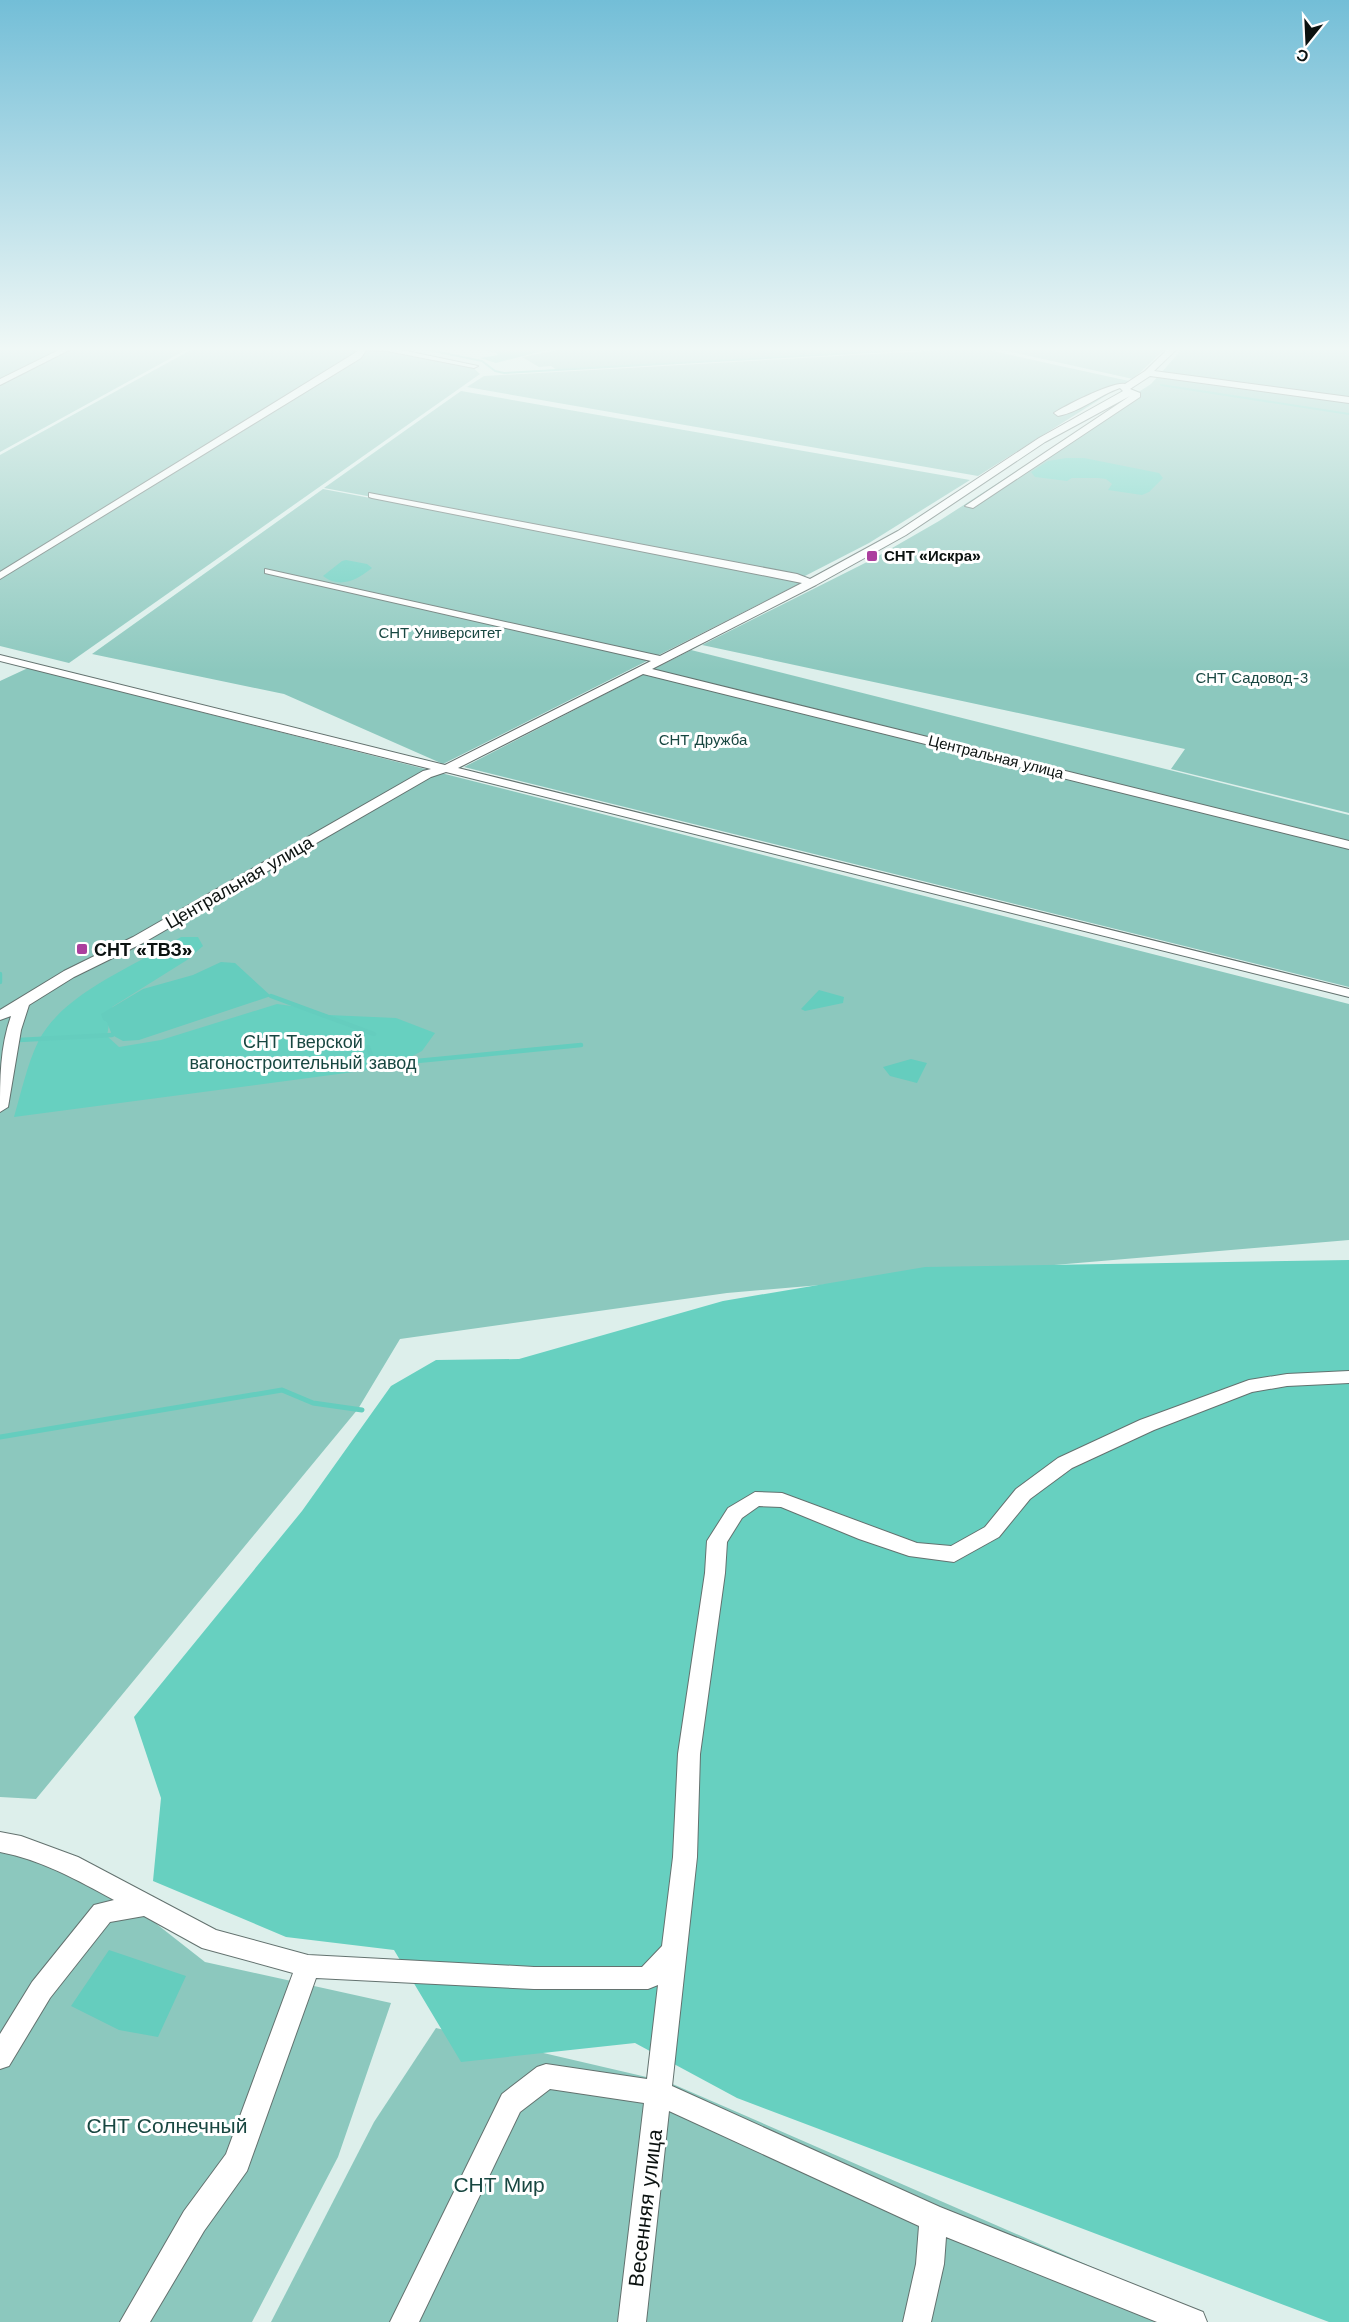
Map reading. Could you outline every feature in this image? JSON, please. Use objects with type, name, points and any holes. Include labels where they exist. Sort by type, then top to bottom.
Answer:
[{"type":"street","points":[[0,576],[198,454]]},
{"type":"street","name":"Центральная улица","points":[[0,1016],[22,1005],[69,974],[138,940],[427,774],[448,768],[812,583],[902,533],[1020,454]]},
{"type":"street","points":[[970,506],[1050,454]]},
{"type":"street","points":[[372,495],[797,577],[812,583]]},
{"type":"street","points":[[269,571],[662,660]]},
{"type":"street","points":[[0,658],[1349,993]]},
{"type":"street","name":"Центральная улица","points":[[644,670],[1349,845]]},
{"type":"street","points":[[0,1107],[14,1030],[22,1005]]},
{"type":"street","name":"Весенняя улица","points":[[632,2322],[685,1857],[689,1754],[715,1573],[717,1541],[735,1513],[755,1499],[783,1500],[866,1534],[916,1551],[954,1554],[992,1532],[1023,1494],[1065,1463],[1147,1425],[1249,1386],[1287,1380],[1349,1377]]},
{"type":"street","points":[[0,1842],[21,1846],[70,1864],[211,1940],[308,1966],[534,1978],[648,1978],[674,1951]]},
{"type":"street","points":[[0,2057],[41,1990],[103,1913],[146,1905]]},
{"type":"street","points":[[135,2322],[194,2221],[237,2162],[308,1966]]},
{"type":"street","points":[[404,2322],[511,2103],[546,2076],[659,2093],[933,2218],[1193,2322]]},
{"type":"street","points":[[917,2322],[930,2264],[933,2218]]},
{"type":"green space","points":[[366,454],[69,663],[0,646],[0,455]]},
{"type":"green space","points":[[372,454],[823,454],[970,480],[869,543],[803,577],[324,488]]},
{"type":"green space","points":[[854,454],[1012,454],[978,476]]},
{"type":"green space","name":"СНТ Садовод-3","points":[[1042,454],[1349,454],[1349,813],[1171,769],[1185,749],[702,645],[873,559],[939,521]]},
{"type":"green space","points":[[1084,458],[1159,473],[1163,478],[1149,492],[1142,495],[1108,490],[1112,484],[1106,479],[1072,478],[1067,481],[1035,477],[1031,472],[1048,461]]},
{"type":"green space","name":"СНТ Университет","points":[[323,489],[805,581],[443,764],[284,694],[92,654]]},
{"type":"green space","name":"СНТ Дружба","points":[[691,650],[1349,815],[1349,987],[464,767]]},
{"type":"green space","name":"СНТ Тверской вагоностроительный завод","points":[[28,668],[1349,1004],[1349,1240],[727,1293],[400,1339],[358,1409],[36,1799],[0,1797],[0,681]]},
{"type":"green space","points":[[181,937],[198,937],[203,946],[187,960],[112,1007],[107,1036],[119,1047],[161,1040],[277,1004],[306,1008],[328,1015],[396,1018],[435,1033],[422,1051],[391,1067],[14,1117],[34,1051],[49,1024],[82,995]]},
{"type":"green space","points":[[1349,1260],[1349,2322],[1329,2322],[737,2098],[635,2043],[461,2062],[394,1950],[286,1937],[153,1881],[161,1798],[134,1717],[302,1511],[391,1386],[436,1360],[519,1359],[723,1301],[925,1267]]},
{"type":"green space","name":"СНТ Солнечный","points":[[0,1850],[103,1882],[205,1962],[391,2003],[338,2157],[252,2322],[0,2322]]},
{"type":"green space","name":"СНТ Мир","points":[[436,2028],[668,2082],[1193,2311],[1191,2322],[271,2322],[374,2122]]},
{"type":"shaded area","points":[[342,561],[367,564],[372,568],[354,579],[342,582],[329,580],[323,576]]},
{"type":"shaded area","points":[[221,962],[235,963],[271,996],[139,1040],[123,1041],[112,1035],[107,1022],[103,1020],[101,1014],[143,989],[193,975]]},
{"type":"shaded area","points":[[819,990],[844,997],[843,1003],[805,1011],[801,1009]]},
{"type":"shaded area","points":[[911,1059],[927,1063],[917,1083],[890,1076],[883,1067]]},
{"type":"shaded area","points":[[109,1950],[186,1976],[158,2037],[119,2030],[71,2006]]},
{"type":"waterway","points":[[0,974],[0,982]]},
{"type":"waterway","points":[[271,996],[374,1034]]},
{"type":"waterway","points":[[19,1040],[112,1035]]},
{"type":"waterway","points":[[368,1047],[375,1066],[409,1065],[417,1061],[581,1045]]},
{"type":"waterway","points":[[0,1437],[282,1390],[313,1403],[362,1410]]},
{"type":"place","name":"СНТ «Искра»","points":[[872,556]]},
{"type":"place","name":"СНТ «ТВЗ»","points":[[82,949]]}]
